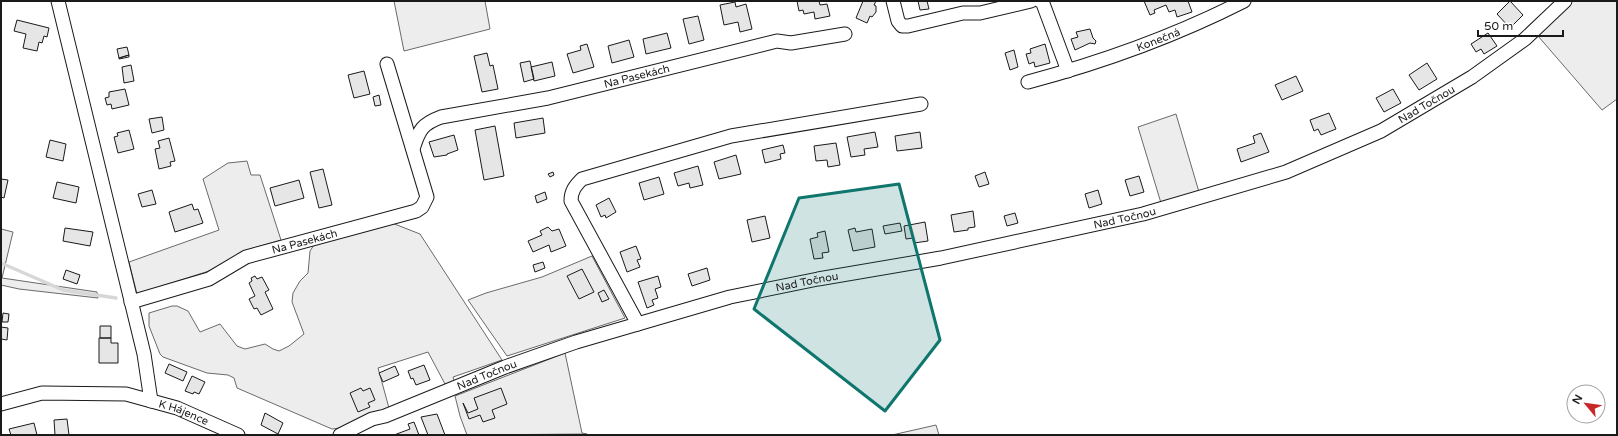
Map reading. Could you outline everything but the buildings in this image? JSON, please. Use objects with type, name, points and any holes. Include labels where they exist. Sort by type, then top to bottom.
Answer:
[{"type":"street","points":[[1,404],[42,393],[126,394],[151,401],[144,354],[58,1]]},
{"type":"street","points":[[893,1],[898,21],[902,26],[908,26],[963,13],[980,13],[1031,1]]},
{"type":"street","points":[[1040,1],[1042,1],[1068,71]]},
{"type":"street","name":"Konečná","points":[[1028,82],[1124,53],[1213,17],[1244,1]]},
{"type":"street","name":"Nad Točnou","points":[[340,435],[372,420],[505,367],[576,342],[730,297],[818,279],[941,258],[1143,214],[1286,172],[1381,131],[1472,77],[1525,39],[1565,1]]},
{"type":"street","name":"Na Pasekách","points":[[402,112],[409,118],[429,122],[441,118],[548,98],[777,41],[791,44],[845,34]]},
{"type":"street","name":"Na Pasekách","points":[[131,302],[209,279],[246,257],[416,211],[422,207],[427,197],[387,64]]},
{"type":"street","points":[[638,324],[571,201],[571,194],[576,185],[582,179],[731,136],[921,104]]},
{"type":"street","points":[[413,149],[417,134],[429,122]]},
{"type":"street","name":"K Hájence","points":[[151,401],[177,408],[238,435]]},
{"type":"highlighted area","points":[[899,184],[940,340],[885,411],[754,309],[799,198]]},
{"type":"shaded area","points":[[394,1],[485,1],[490,29],[404,51]]},
{"type":"shaded area","points":[[1573,1],[1617,1],[1617,99],[1602,110],[1538,36]]},
{"type":"shaded area","points":[[1176,114],[1199,192],[1161,203],[1138,127]]},
{"type":"shaded area","points":[[247,161],[251,175],[260,175],[281,240],[247,250],[209,271],[137,294],[129,262],[219,230],[203,179],[228,163]]},
{"type":"shaded area","points":[[392,223],[420,234],[502,360],[453,377],[455,383],[445,384],[428,352],[378,368],[389,408],[340,428],[332,429],[237,388],[234,378],[228,375],[207,373],[163,357],[160,354],[149,326],[149,313],[172,306],[177,306],[188,311],[200,332],[220,324],[237,346],[245,349],[265,344],[279,351],[289,346],[304,334],[292,302],[293,293],[300,281],[308,273],[310,251],[314,245]]},
{"type":"shaded area","points":[[1,229],[13,232],[2,278],[97,292],[98,298],[19,289],[1,285]]},
{"type":"shaded area","points":[[592,256],[625,318],[507,356],[468,300],[486,293],[542,277]]},
{"type":"shaded area","points":[[565,353],[582,433],[587,434],[467,435],[455,396]]},
{"type":"shaded area","points":[[936,425],[939,435],[892,435]]},
{"type":"waterway","points":[[1,263],[63,290],[116,298]]}]
